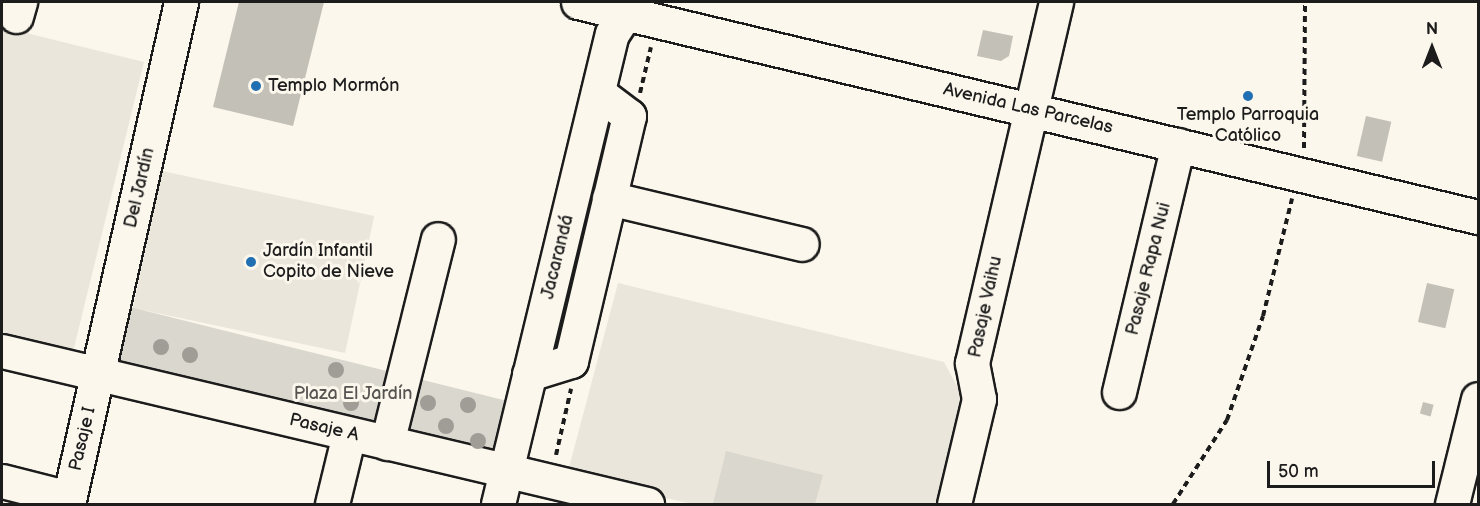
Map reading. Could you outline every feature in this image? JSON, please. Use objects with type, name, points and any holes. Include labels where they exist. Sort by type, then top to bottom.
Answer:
[{"type":"street","name":"Del Jardín","points":[[98,374],[181,2]]},
{"type":"street","name":"Avenida Las Parcelas","points":[[578,2],[629,7],[1031,110],[1479,217]]},
{"type":"street","name":"Pasaje Vaihu","points":[[954,504],[979,399],[972,363],[1056,2]]},
{"type":"street","name":"Jacarandá","points":[[498,504],[612,34],[629,7]]},
{"type":"street","points":[[529,374],[571,361],[629,116],[598,93]]},
{"type":"street","name":"Pasaje Rapa Nui","points":[[1119,392],[1178,145]]},
{"type":"street","points":[[609,198],[802,244]]},
{"type":"street","points":[[387,443],[438,239]]},
{"type":"street","name":"Pasaje A","points":[[2,351],[506,471],[536,492],[647,504]]},
{"type":"street","name":"Pasaje I","points":[[69,501],[98,374]]},
{"type":"street","points":[[1452,504],[1479,399]]},
{"type":"street","points":[[332,504],[349,434]]},
{"type":"street","points":[[2,481],[69,501]]},
{"type":"path","points":[[1173,504],[1227,420],[1263,316],[1304,149],[1305,2]]},
{"type":"shaded area","points":[[2,27],[144,62],[71,360],[2,343]]},
{"type":"shaded area","name":"Jardín Infantil Copito de Nieve","points":[[162,171],[374,216],[345,353],[133,308]]},
{"type":"shaded area","points":[[618,283],[944,362],[965,401],[940,504],[692,504],[567,475]]},
{"type":"green space","name":"Plaza El Jardín","points":[[126,306],[505,401],[490,463],[111,368]]},
{"type":"green space","points":[[726,451],[823,475],[815,504],[713,504]]},
{"type":"building","points":[[239,2],[324,2],[293,126],[213,107]]},
{"type":"building","points":[[983,30],[1013,36],[1009,56],[1001,61],[977,56]]},
{"type":"building","points":[[1366,116],[1391,122],[1382,162],[1357,156]]},
{"type":"building","points":[[1427,283],[1454,289],[1445,328],[1418,322]]},
{"type":"building","points":[[1423,402],[1434,405],[1431,416],[1420,414]]},
{"type":"place","name":"Templo Mormón","points":[[256,86]]},
{"type":"place","name":"Templo Parroquia Católico","points":[[1248,96]]},
{"type":"place","name":"Jardín Infantil Copito de Nieve","points":[[251,262]]}]
